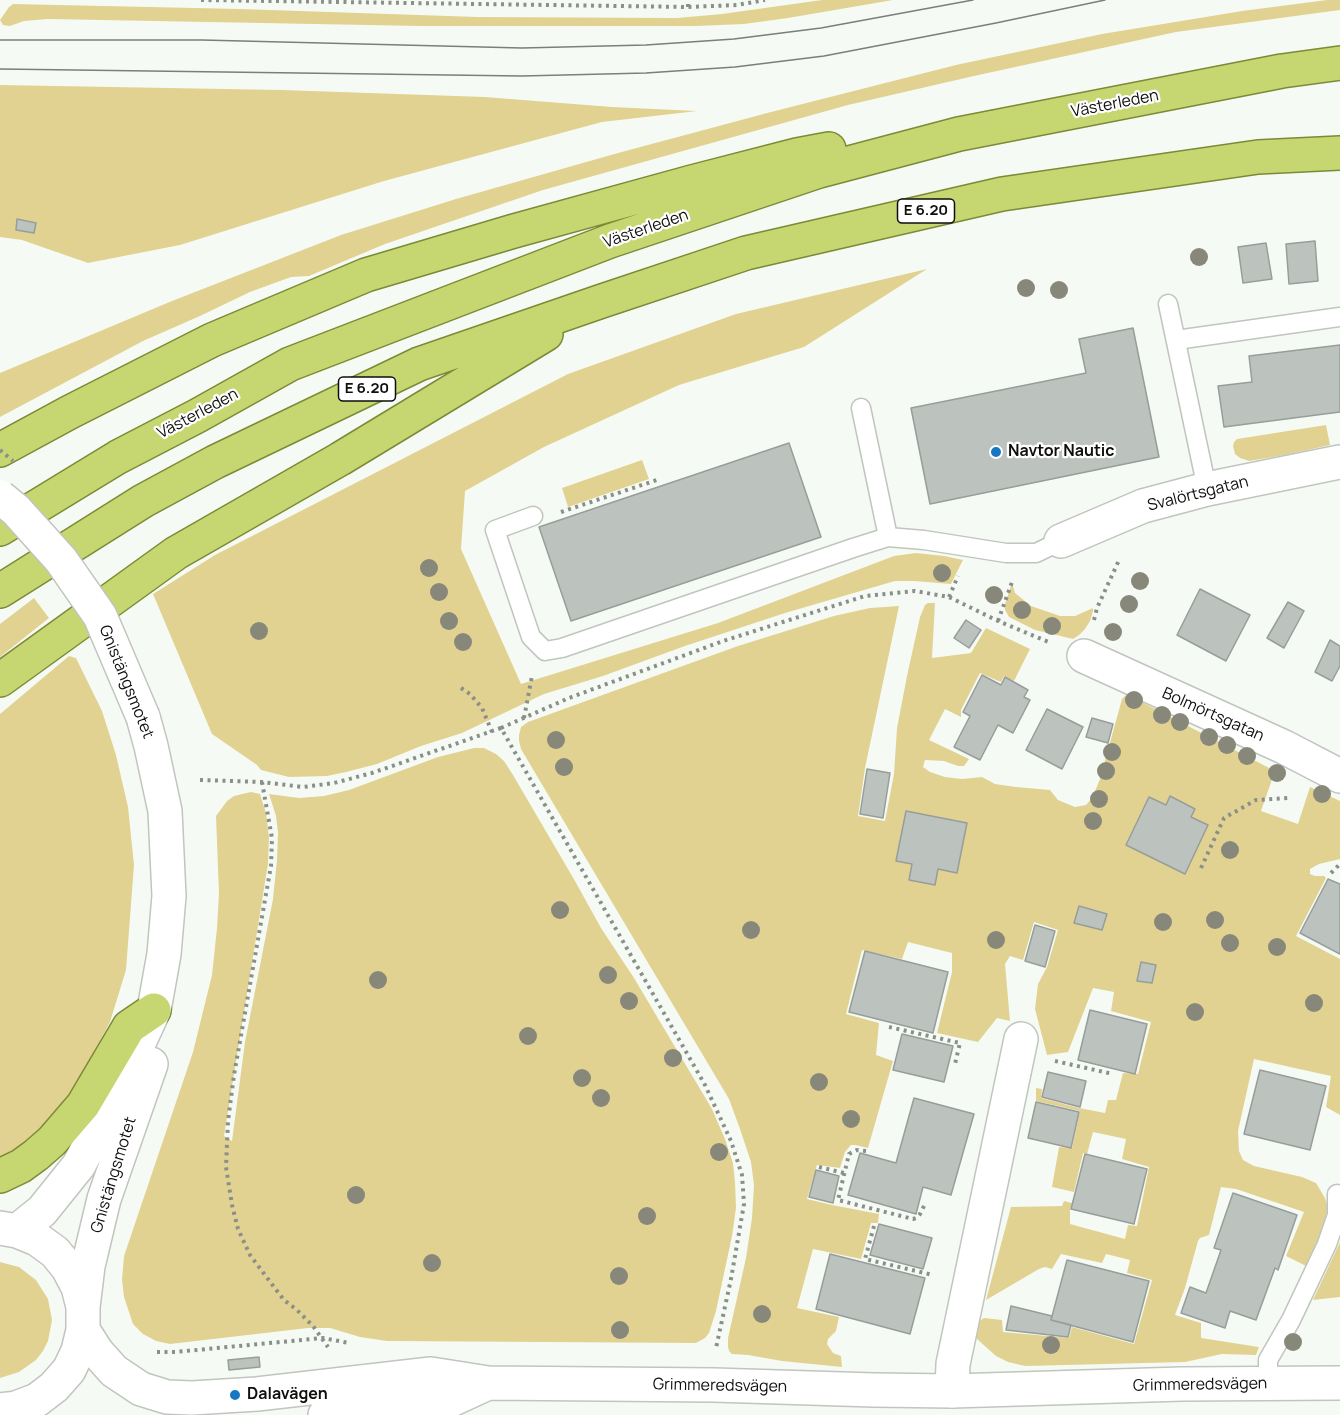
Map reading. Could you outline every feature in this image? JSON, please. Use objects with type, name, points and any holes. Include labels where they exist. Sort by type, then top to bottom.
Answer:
[{"type":"highway","name":"Västerleden","points":[[0,529],[118,457],[197,416],[290,363],[621,238],[819,171],[959,134],[1282,71],[1340,63]]},
{"type":"highway","points":[[0,450],[212,340],[366,275],[536,225],[813,151],[959,134]]},
{"type":"highway","name":"E 6.20","points":[[0,591],[143,501],[215,462],[419,364],[746,253],[1002,194],[1258,157],[1340,153]]},
{"type":"highway","points":[[0,680],[176,554],[340,459],[602,301]]},
{"type":"highway","points":[[0,1176],[21,1166],[52,1141],[83,1104],[129,1027],[154,1010]]},
{"type":"street","name":"Svalörtsgatan","points":[[1061,541],[1143,506],[1208,489],[1340,462]]},
{"type":"street","name":"Gnistängsmotet","points":[[0,496],[16,510],[61,560],[100,616],[143,717],[165,811],[169,896],[164,954],[154,1010],[112,1101],[79,1165],[42,1211],[9,1229]]},
{"type":"street","name":"Bolmörtsgatan","points":[[1084,656],[1284,747],[1340,776]]},
{"type":"street","name":"Gnistängsmotet","points":[[83,1319],[88,1266],[104,1199],[159,1043],[154,1010]]},
{"type":"street","points":[[952,1391],[953,1364],[1019,1047]]},
{"type":"street","name":"Grimmeredsvägen","points":[[9,1229],[37,1239],[55,1252],[68,1268],[78,1287],[83,1319],[97,1352],[114,1371],[141,1389],[167,1397],[192,1398],[257,1394],[321,1406],[449,1401],[488,1383],[714,1385],[952,1391],[1182,1384],[1340,1383]]},
{"type":"street","points":[[14,1411],[37,1400],[54,1387],[69,1370],[78,1351],[83,1319]]},
{"type":"lane","points":[[1168,304],[1208,489]]},
{"type":"lane","points":[[1176,340],[1340,317]]},
{"type":"lane","points":[[861,408],[888,537]]},
{"type":"lane","points":[[533,516],[495,530],[531,637],[545,651],[562,648],[888,537],[924,540],[1006,553],[1036,553],[1061,541]]},
{"type":"lane","points":[[1268,1385],[1268,1360],[1291,1320],[1327,1244],[1337,1215],[1337,1194]]},
{"type":"path","points":[[201,0],[688,7],[737,5],[765,0]]},
{"type":"path","points":[[688,0],[688,7]]},
{"type":"path","points":[[533,516],[565,511],[660,479]]},
{"type":"path","points":[[200,780],[262,782],[303,787],[334,783],[372,773],[501,729],[569,698],[723,641],[866,597],[915,591],[949,597],[998,621],[1084,656],[1097,608],[1143,506]]},
{"type":"path","points":[[998,621],[1022,553]]},
{"type":"path","points":[[524,718],[534,667]]},
{"type":"path","points":[[461,688],[470,694],[482,708],[492,732]]},
{"type":"path","points":[[501,729],[705,1085],[731,1141],[742,1175],[744,1204],[715,1352],[714,1385]]},
{"type":"path","points":[[262,782],[272,838],[271,866],[234,1075],[228,1121],[226,1167],[238,1229],[250,1255],[284,1300],[297,1310],[329,1348]]},
{"type":"path","points":[[1201,868],[1224,818],[1256,800],[1289,798]]},
{"type":"path","points":[[1331,873],[1340,864]]},
{"type":"path","points":[[889,1027],[960,1043],[955,1064]]},
{"type":"path","points":[[1019,1047],[1113,1074]]},
{"type":"path","points":[[866,1151],[857,1150],[849,1154],[838,1200],[913,1219],[920,1214],[926,1202]]},
{"type":"path","points":[[819,1167],[844,1173]]},
{"type":"path","points":[[874,1226],[865,1259],[970,1284]]},
{"type":"shaded area","points":[[822,0],[893,0],[744,24],[696,26],[421,26],[48,19],[24,21],[10,26],[3,25],[0,20],[13,4],[478,17],[677,18]]},
{"type":"shaded area","points":[[1340,0],[1340,10],[1176,32],[974,76],[848,105],[543,190],[385,244],[309,276],[291,277],[250,292],[143,341],[0,417],[0,373],[172,301],[341,235],[456,199],[618,153],[956,65],[1102,34],[1242,11]]},
{"type":"shaded area","points":[[0,85],[282,90],[485,97],[697,111],[602,122],[384,181],[180,245],[88,263],[22,240],[0,237]]},
{"type":"shaded area","points":[[927,269],[804,347],[679,385],[544,447],[465,491],[461,549],[521,684],[718,623],[894,556],[916,553],[963,560],[951,584],[895,581],[785,613],[544,694],[462,733],[421,746],[377,764],[327,776],[289,777],[261,770],[212,734],[153,594],[215,555],[568,374],[736,314]]},
{"type":"shaded area","points":[[1326,425],[1330,445],[1249,461],[1235,454],[1233,446],[1237,439]]},
{"type":"shaded area","points":[[642,460],[649,479],[568,507],[562,488]]},
{"type":"shaded area","points":[[1012,583],[1015,593],[1031,606],[1060,616],[1075,616],[1093,608],[1090,621],[1085,629],[1073,639],[1035,630],[1009,617],[1005,610]]},
{"type":"shaded area","points":[[34,598],[49,618],[0,657],[0,624]]},
{"type":"shaded area","points":[[928,603],[935,603],[932,658],[971,653],[986,628],[1030,649],[1014,681],[1004,676],[1001,682],[980,673],[961,710],[961,717],[945,709],[929,740],[969,759],[964,766],[944,761],[925,760],[923,767],[930,772],[962,779],[982,777],[995,784],[1050,790],[1058,800],[1075,807],[1086,805],[1092,798],[1100,779],[1122,699],[1126,695],[1275,771],[1261,811],[1298,824],[1310,787],[1340,801],[1340,859],[1319,864],[1310,869],[1310,874],[1326,878],[1296,936],[1340,959],[1340,1115],[1326,1107],[1331,1076],[1254,1059],[1238,1131],[1239,1151],[1243,1160],[1254,1166],[1302,1177],[1316,1183],[1325,1198],[1328,1217],[1308,1267],[1286,1256],[1304,1212],[1236,1189],[1221,1187],[1209,1235],[1198,1241],[1175,1315],[1201,1323],[1201,1338],[1259,1347],[1256,1355],[1222,1354],[1185,1362],[1025,1366],[996,1356],[977,1339],[974,1332],[977,1323],[984,1318],[1002,1320],[1003,1332],[1069,1338],[1072,1327],[1134,1344],[1152,1280],[1127,1273],[1130,1260],[1106,1254],[1102,1263],[1061,1254],[1052,1269],[1045,1267],[1039,1269],[986,1300],[1011,1207],[1062,1206],[1064,1201],[1072,1203],[1070,1224],[1125,1239],[1128,1225],[1137,1226],[1149,1167],[1122,1159],[1126,1139],[1093,1132],[1087,1154],[1083,1153],[1074,1192],[1052,1187],[1059,1147],[1072,1148],[1080,1111],[1036,1101],[1036,1088],[1042,1089],[1041,1098],[1105,1113],[1108,1100],[1116,1100],[1123,1073],[1138,1074],[1151,1022],[1111,1011],[1114,992],[1093,988],[1068,1052],[1047,1055],[1035,1009],[1038,984],[1047,967],[1058,930],[1034,922],[1023,960],[1010,956],[1005,964],[1010,1021],[997,1018],[978,1042],[937,1033],[952,972],[952,953],[908,942],[902,959],[862,950],[846,1014],[879,1023],[876,1055],[893,1061],[868,1148],[851,1145],[845,1152],[840,1168],[817,1165],[807,1199],[879,1214],[878,1223],[871,1223],[861,1259],[813,1249],[797,1308],[839,1317],[836,1331],[828,1339],[827,1344],[833,1353],[841,1356],[842,1367],[732,1354],[729,1351],[728,1338],[746,1258],[754,1185],[751,1162],[740,1129],[729,1099],[521,749],[519,735],[521,727],[528,722],[738,646],[834,616],[870,608],[899,606],[865,768],[858,816],[885,821],[894,774],[897,728],[907,676],[920,617]]},
{"type":"shaded area","points":[[69,656],[76,658],[102,711],[116,755],[128,807],[134,865],[126,970],[110,1022],[57,1116],[23,1149],[0,1159],[0,714]]},
{"type":"shaded area","points":[[474,748],[484,748],[496,754],[504,761],[513,775],[601,928],[634,978],[712,1109],[725,1139],[733,1163],[736,1208],[716,1311],[709,1333],[696,1343],[387,1341],[360,1337],[330,1328],[308,1328],[170,1344],[156,1341],[143,1334],[133,1324],[124,1297],[122,1280],[124,1256],[193,1052],[212,975],[219,893],[216,816],[227,801],[234,796],[251,792],[260,794],[266,813],[269,837],[268,864],[224,1136],[232,1141],[245,1042],[273,899],[278,833],[276,816],[269,794],[299,798],[324,796],[349,790],[438,757]]},
{"type":"shaded area","points":[[1340,1242],[1340,1297],[1313,1300]]},
{"type":"shaded area","points":[[0,1262],[19,1267],[36,1280],[48,1299],[52,1320],[48,1341],[36,1360],[19,1372],[0,1378]]},
{"type":"building","points":[[17,219],[36,223],[34,233],[16,230]]},
{"type":"building","points":[[1315,241],[1318,281],[1289,284],[1286,244]]},
{"type":"building","points":[[1266,243],[1272,279],[1243,283],[1238,247]]},
{"type":"building","points":[[1133,328],[1159,457],[930,504],[911,408],[1086,373],[1079,339]]},
{"type":"building","points":[[1340,345],[1340,412],[1224,427],[1218,386],[1252,382],[1249,356]]},
{"type":"building","points":[[789,443],[821,537],[571,621],[539,527]]},
{"type":"building","points":[[1200,589],[1250,615],[1226,661],[1177,635]]},
{"type":"building","points":[[1288,602],[1304,611],[1284,648],[1267,638]]},
{"type":"building","points":[[966,620],[981,630],[969,648],[954,638]]},
{"type":"building","points":[[1330,640],[1340,646],[1340,666],[1332,681],[1315,672]]},
{"type":"building","points":[[982,675],[1001,685],[1005,677],[1028,690],[1024,697],[1030,700],[1013,733],[998,725],[980,760],[954,747],[970,716],[963,712]]},
{"type":"building","points":[[1047,709],[1083,727],[1062,769],[1026,750]]},
{"type":"building","points":[[1092,718],[1113,724],[1108,743],[1086,737]]},
{"type":"building","points":[[867,769],[890,773],[883,818],[860,814]]},
{"type":"building","points":[[1170,796],[1195,809],[1191,817],[1208,825],[1185,874],[1126,845],[1149,797],[1166,805]]},
{"type":"building","points":[[906,811],[967,823],[957,873],[938,869],[935,885],[909,880],[912,864],[896,861]]},
{"type":"building","points":[[1328,879],[1340,884],[1340,954],[1300,933]]},
{"type":"building","points":[[1079,906],[1107,914],[1102,930],[1074,923]]},
{"type":"building","points":[[1035,925],[1055,931],[1045,967],[1025,961]]},
{"type":"building","points":[[865,951],[948,972],[933,1033],[849,1012]]},
{"type":"building","points":[[1141,962],[1156,965],[1152,983],[1137,981]]},
{"type":"building","points":[[1090,1010],[1147,1024],[1135,1074],[1078,1060]]},
{"type":"building","points":[[902,1034],[953,1046],[944,1082],[893,1070]]},
{"type":"building","points":[[1260,1070],[1326,1086],[1310,1150],[1244,1134]]},
{"type":"building","points":[[1048,1072],[1086,1081],[1080,1107],[1042,1097]]},
{"type":"building","points":[[914,1098],[974,1114],[951,1195],[923,1187],[916,1214],[848,1195],[860,1153],[896,1163]]},
{"type":"building","points":[[1036,1102],[1079,1112],[1071,1148],[1028,1138]]},
{"type":"building","points":[[1085,1154],[1147,1169],[1134,1224],[1071,1209]]},
{"type":"building","points":[[816,1170],[839,1176],[833,1203],[809,1197]]},
{"type":"building","points":[[1233,1193],[1297,1215],[1278,1270],[1275,1268],[1256,1320],[1230,1311],[1225,1328],[1181,1313],[1190,1287],[1206,1293],[1221,1250],[1214,1248]]},
{"type":"building","points":[[879,1224],[932,1238],[923,1269],[870,1255]]},
{"type":"building","points":[[830,1254],[925,1278],[910,1334],[816,1309]]},
{"type":"building","points":[[1067,1260],[1149,1281],[1133,1342],[1051,1320]]},
{"type":"building","points":[[1011,1306],[1052,1316],[1051,1320],[1071,1325],[1068,1337],[1006,1330]]},
{"type":"building","points":[[259,1357],[260,1367],[229,1370],[228,1360]]},
{"type":"tram line","points":[[0,40],[202,40],[522,48],[646,45],[734,39],[821,28],[973,0]]},
{"type":"tram line","points":[[0,69],[522,76],[646,73],[735,67],[824,56],[1105,0]]},
{"type":"place","name":"Navtor Nautic","points":[[996,452]]},
{"type":"place","name":"Dalavägen","points":[[235,1395]]}]
